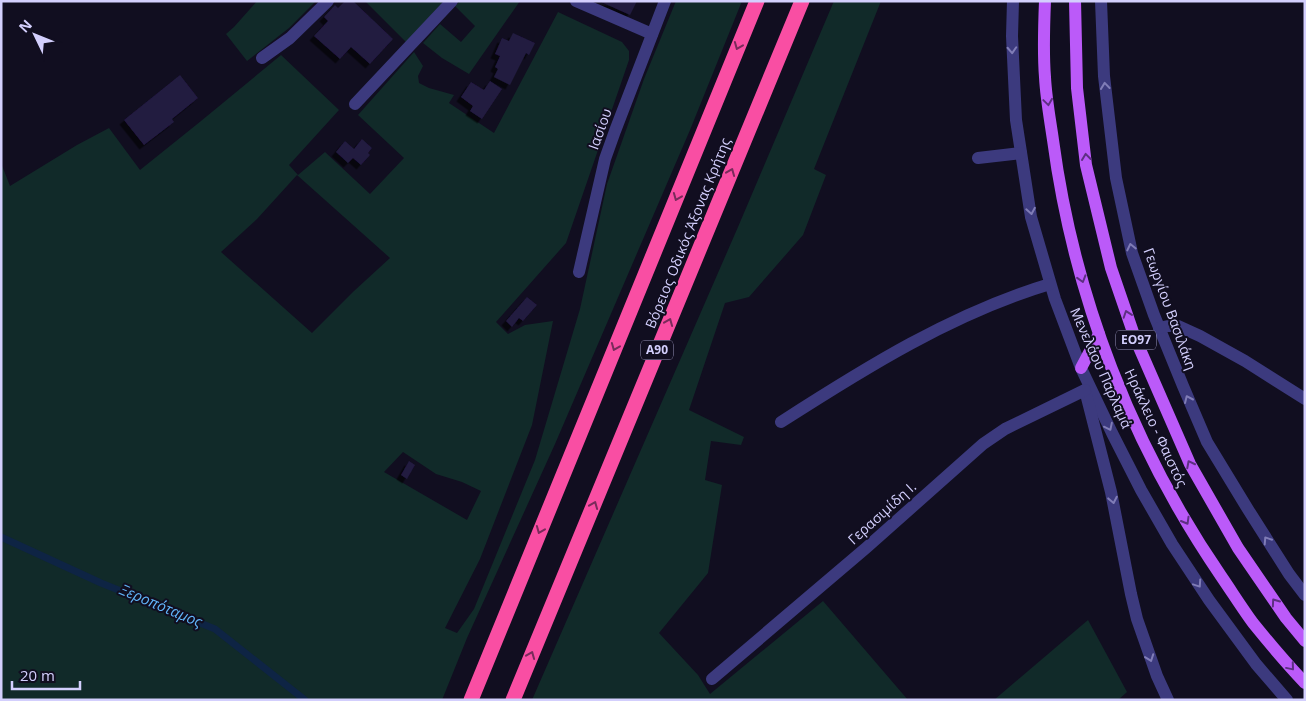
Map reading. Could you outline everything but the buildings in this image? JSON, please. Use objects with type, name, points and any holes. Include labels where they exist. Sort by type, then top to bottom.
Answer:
[{"type":"highway","name":"Βόρειος Οδικός Άξονας Κρήτης","points":[[471,700],[757,1]]},
{"type":"highway","name":"Βόρειος Οδικός Άξονας Κρήτης","points":[[513,700],[802,1]]},
{"type":"main road","name":"Ηράκλειο - Φαιστός","points":[[1045,1],[1044,77],[1056,166],[1079,270],[1099,334],[1121,393],[1157,471],[1201,547],[1252,622],[1305,683]]},
{"type":"main road","name":"Ηράκλειο - Φαιστός","points":[[1075,1],[1077,88],[1086,165],[1112,268],[1135,338],[1190,464],[1238,548],[1286,618],[1305,641]]},
{"type":"main road","points":[[1081,368],[1099,334]]},
{"type":"street","points":[[262,58],[290,38],[328,1]]},
{"type":"street","points":[[355,104],[452,1]]},
{"type":"street","points":[[576,1],[652,34]]},
{"type":"street","name":"Ιασίου","points":[[579,272],[605,159],[665,1]]},
{"type":"street","name":"Μενελάου Παρλαμά","points":[[1013,1],[1012,36],[1016,120],[1032,218],[1050,284],[1081,368],[1141,490],[1172,544],[1209,600],[1250,656],[1288,700]]},
{"type":"street","name":"Γεωργίου Βασιλάκη","points":[[1101,1],[1104,76],[1116,178],[1132,253],[1159,328],[1207,442],[1248,511],[1305,595]]},
{"type":"street","points":[[978,158],[1021,153]]},
{"type":"street","points":[[781,422],[836,386],[931,334],[977,311],[1050,284]]},
{"type":"street","points":[[1159,328],[1178,326],[1200,336],[1245,361],[1305,399]]},
{"type":"street","points":[[1081,368],[1111,492],[1133,602],[1144,640],[1168,700]]},
{"type":"street","name":"Γερασιμίδη Ι.","points":[[712,679],[866,548],[984,444],[1005,429],[1085,390]]},
{"type":"green space","points":[[257,1],[316,1],[289,28],[247,61],[226,34]]},
{"type":"green space","points":[[365,1],[444,1],[406,42]]},
{"type":"green space","points":[[460,1],[520,1],[469,74],[442,58],[423,43],[440,24],[461,42],[475,26],[455,6]]},
{"type":"green space","points":[[676,1],[742,1],[690,130],[555,444],[467,638],[442,700],[1,700],[1,163],[10,186],[77,145],[109,128],[140,170],[281,55],[339,110],[289,165],[298,175],[325,152],[370,194],[404,158],[358,115],[414,52],[423,66],[418,76],[419,83],[454,95],[449,103],[494,133],[558,12],[622,42],[629,51],[629,60],[566,243],[496,322],[508,334],[525,325],[553,321],[532,425],[480,559],[445,628],[457,633],[474,609],[535,460],[580,309],[607,184],[644,79]],"holes":[[[297,175],[390,258],[312,333],[221,252],[257,219]],[[403,452],[436,474],[462,482],[481,491],[467,520],[384,472]]]},
{"type":"green space","points":[[834,1],[881,1],[814,169],[826,175],[803,235],[749,297],[725,303],[689,410],[744,437],[741,445],[711,441],[705,480],[722,485],[708,573],[659,633],[698,675],[710,694],[823,601],[908,700],[532,700],[738,227]]},
{"type":"green space","points":[[1088,620],[1127,692],[1118,700],[994,700]]},
{"type":"waterway","name":"Ξεροπόταμος","points":[[1,537],[101,583],[215,629],[305,700]]}]
